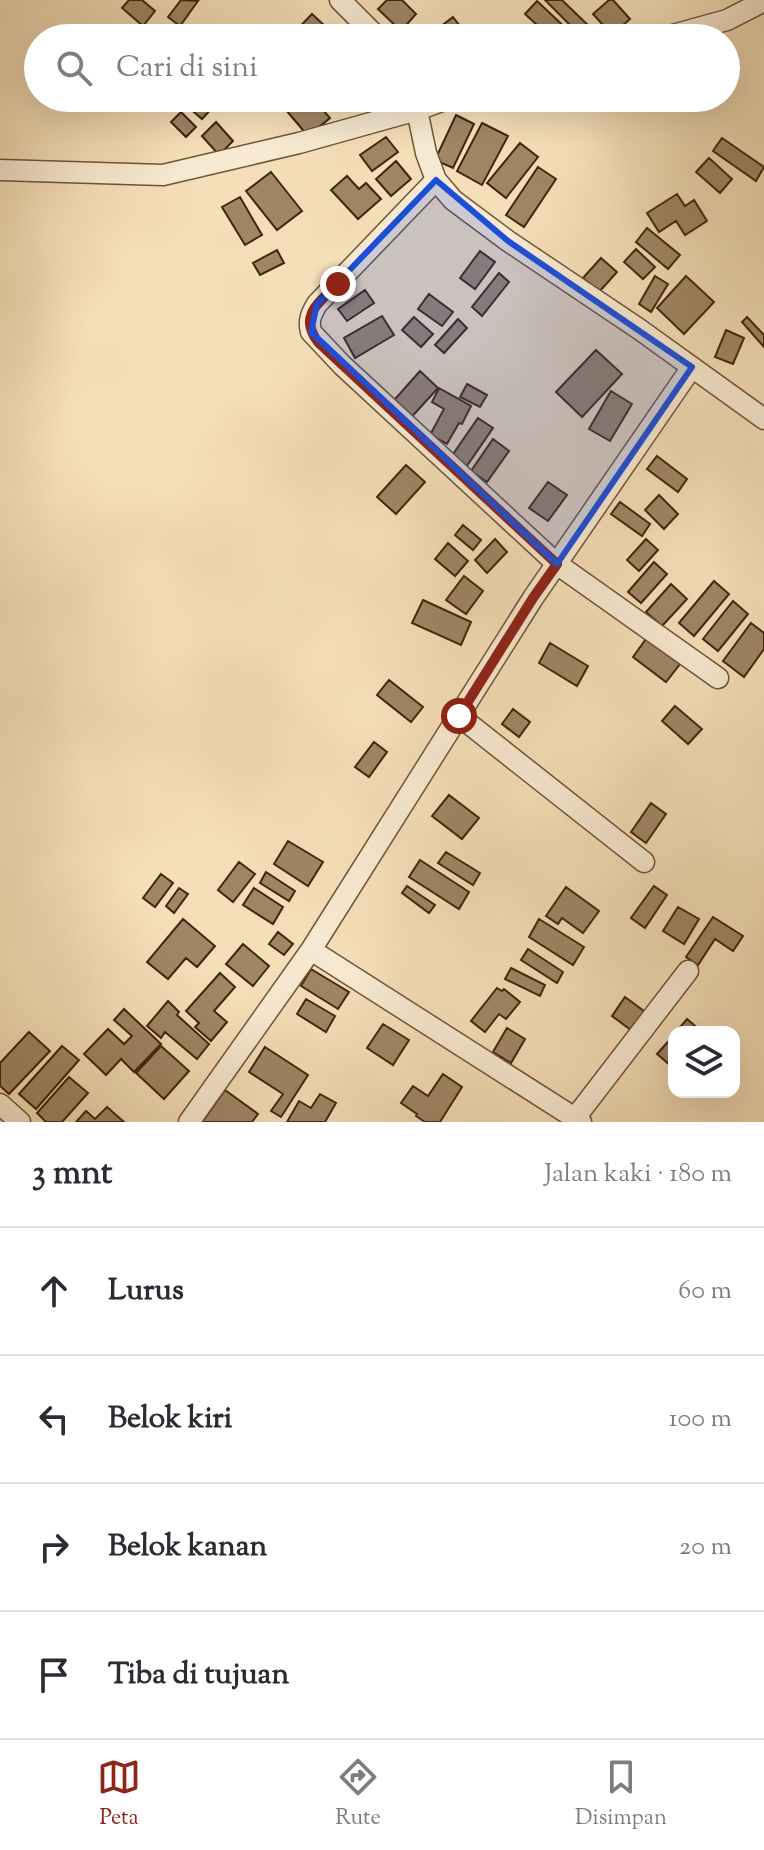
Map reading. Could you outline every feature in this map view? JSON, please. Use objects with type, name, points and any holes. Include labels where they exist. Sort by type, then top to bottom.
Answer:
[{"type":"street","points":[[340,0],[364,24]]},
{"type":"street","points":[[713,24],[727,20],[757,2]]},
{"type":"street","points":[[0,170],[163,175],[299,143],[400,112]]},
{"type":"street","points":[[432,112],[426,153],[436,180],[453,200],[764,419]]},
{"type":"street","points":[[436,180],[317,304],[311,314],[311,332],[334,357],[557,564],[718,678]]},
{"type":"street","points":[[189,1122],[311,950],[533,598],[692,367]]},
{"type":"street","points":[[459,716],[644,862]]},
{"type":"street","points":[[311,950],[578,1120],[688,971]]},
{"type":"street","points":[[0,1104],[20,1122]]},
{"type":"highlighted area","points":[[436,180],[508,241],[692,367],[557,564],[311,332],[317,304]]},
{"type":"building","points":[[129,0],[142,0],[155,11],[145,24],[141,24],[122,8]]},
{"type":"building","points":[[181,0],[198,1],[181,24],[168,17]]},
{"type":"building","points":[[387,0],[402,0],[416,14],[407,24],[394,24],[378,9]]},
{"type":"building","points":[[545,0],[562,0],[587,24],[569,24]]},
{"type":"building","points":[[613,0],[630,19],[624,24],[602,24],[593,14]]},
{"type":"building","points":[[537,1],[561,24],[536,24],[525,14]]},
{"type":"building","points":[[312,14],[323,24],[302,24]]},
{"type":"building","points":[[453,17],[458,24],[444,24]]},
{"type":"building","points":[[181,112],[196,127],[186,137],[171,122]]},
{"type":"building","points":[[194,112],[208,112],[202,119]]},
{"type":"building","points":[[288,112],[325,112],[330,118],[308,136]]},
{"type":"building","points":[[456,115],[474,124],[453,168],[435,160]]},
{"type":"building","points":[[216,122],[233,141],[219,155],[202,136]]},
{"type":"building","points":[[482,123],[508,136],[482,185],[457,171]]},
{"type":"building","points":[[386,137],[398,152],[372,171],[360,155]]},
{"type":"building","points":[[722,138],[764,167],[756,181],[713,151]]},
{"type":"building","points":[[520,143],[538,157],[506,198],[487,183]]},
{"type":"building","points":[[709,158],[732,179],[720,193],[696,172]]},
{"type":"building","points":[[396,161],[411,179],[391,196],[376,179]]},
{"type":"building","points":[[538,167],[556,179],[524,227],[506,215]]},
{"type":"building","points":[[271,172],[302,211],[277,230],[246,191]]},
{"type":"building","points":[[347,176],[359,189],[366,183],[381,199],[358,219],[331,190]]},
{"type":"building","points":[[677,194],[685,206],[694,200],[707,221],[685,235],[676,221],[659,232],[647,213]]},
{"type":"building","points":[[240,197],[262,235],[245,245],[222,207]]},
{"type":"building","points":[[647,228],[680,255],[668,269],[636,242]]},
{"type":"building","points":[[636,249],[655,267],[643,279],[624,262]]},
{"type":"building","points":[[277,250],[284,263],[260,275],[253,263]]},
{"type":"building","points":[[480,251],[495,262],[475,289],[460,278]]},
{"type":"building","points":[[601,258],[617,272],[599,292],[583,278]]},
{"type":"building","points":[[499,273],[509,282],[482,316],[472,307]]},
{"type":"building","points":[[655,276],[668,284],[651,312],[639,304]]},
{"type":"building","points":[[686,276],[714,302],[684,334],[657,308]]},
{"type":"building","points":[[365,290],[374,303],[347,321],[338,309]]},
{"type":"building","points":[[429,294],[453,312],[442,326],[418,309]]},
{"type":"building","points":[[382,316],[394,335],[355,358],[344,338]]},
{"type":"building","points":[[414,317],[433,334],[421,347],[402,330]]},
{"type":"building","points":[[747,317],[764,335],[764,347],[742,322]]},
{"type":"building","points":[[458,319],[467,328],[444,353],[435,345]]},
{"type":"building","points":[[726,330],[744,338],[733,364],[715,357]]},
{"type":"building","points":[[596,350],[622,374],[582,417],[556,392]]},
{"type":"building","points":[[420,371],[438,388],[407,422],[389,406]]},
{"type":"building","points":[[467,384],[487,395],[480,407],[460,397]]},
{"type":"building","points":[[439,388],[471,406],[447,444],[430,435],[444,409],[432,402]]},
{"type":"building","points":[[611,391],[632,404],[610,441],[589,429]]},
{"type":"building","points":[[478,418],[493,428],[464,470],[449,460]]},
{"type":"building","points":[[493,439],[509,451],[487,482],[471,471]]},
{"type":"building","points":[[657,456],[687,479],[678,492],[647,469]]},
{"type":"building","points":[[406,465],[425,482],[396,514],[377,497]]},
{"type":"building","points":[[548,482],[567,495],[548,521],[529,508]]},
{"type":"building","points":[[659,495],[678,514],[664,529],[645,510]]},
{"type":"building","points":[[620,502],[650,524],[642,536],[611,514]]},
{"type":"building","points":[[463,525],[481,540],[473,550],[455,535]]},
{"type":"building","points":[[495,539],[507,552],[487,573],[475,560]]},
{"type":"building","points":[[646,539],[658,550],[639,571],[627,560]]},
{"type":"building","points":[[448,543],[468,561],[455,576],[435,559]]},
{"type":"building","points":[[654,562],[667,574],[641,603],[628,592]]},
{"type":"building","points":[[464,576],[483,591],[466,614],[446,600]]},
{"type":"building","points":[[714,581],[729,594],[694,636],[679,623]]},
{"type":"building","points":[[671,584],[687,599],[662,626],[646,612]]},
{"type":"building","points":[[423,600],[471,622],[461,645],[412,623]]},
{"type":"building","points":[[733,601],[748,614],[718,651],[703,639]]},
{"type":"building","points":[[751,623],[764,633],[764,649],[744,677],[723,661]]},
{"type":"building","points":[[646,639],[680,664],[666,682],[633,657]]},
{"type":"building","points":[[550,643],[588,666],[577,686],[539,663]]},
{"type":"building","points":[[389,680],[423,707],[411,722],[377,695]]},
{"type":"building","points":[[675,706],[702,729],[688,744],[662,721]]},
{"type":"building","points":[[513,709],[530,722],[519,737],[502,724]]},
{"type":"building","points":[[374,742],[387,752],[369,777],[355,767]]},
{"type":"building","points":[[449,795],[479,818],[462,839],[432,816]]},
{"type":"building","points":[[651,803],[666,814],[646,843],[631,832]]},
{"type":"building","points":[[288,841],[323,862],[308,886],[274,864]]},
{"type":"building","points":[[446,852],[480,873],[473,885],[438,863]]},
{"type":"building","points":[[420,860],[469,892],[459,909],[409,877]]},
{"type":"building","points":[[239,862],[255,874],[233,902],[218,890]]},
{"type":"building","points":[[266,872],[295,891],[289,901],[260,883]]},
{"type":"building","points":[[161,874],[173,883],[155,907],[143,898]]},
{"type":"building","points":[[407,886],[435,905],[429,913],[402,893]]},
{"type":"building","points":[[654,886],[667,895],[645,928],[631,918]]},
{"type":"building","points":[[566,887],[599,911],[583,933],[562,918],[558,924],[546,916]]},
{"type":"building","points":[[179,888],[188,894],[174,913],[166,906]]},
{"type":"building","points":[[254,888],[283,907],[273,924],[243,905]]},
{"type":"building","points":[[678,907],[699,919],[684,944],[663,931]]},
{"type":"building","points":[[713,917],[743,936],[733,951],[715,939],[698,965],[686,957]]},
{"type":"building","points":[[183,919],[215,946],[197,967],[186,958],[168,979],[147,962]]},
{"type":"building","points":[[539,919],[584,947],[573,965],[529,937]]},
{"type":"building","points":[[278,932],[293,944],[284,955],[269,944]]},
{"type":"building","points":[[243,944],[269,966],[253,986],[226,964]]},
{"type":"building","points":[[528,949],[563,972],[557,983],[521,960]]},
{"type":"building","points":[[511,968],[545,985],[540,996],[505,979]]},
{"type":"building","points":[[311,969],[349,992],[338,1009],[301,986]]},
{"type":"building","points":[[220,973],[235,987],[214,1011],[227,1022],[211,1041],[195,1027],[199,1023],[186,1011]]},
{"type":"building","points":[[497,988],[504,989],[520,1002],[506,1019],[499,1014],[485,1032],[471,1021]]},
{"type":"building","points":[[625,997],[648,1014],[635,1033],[612,1016]]},
{"type":"building","points":[[306,999],[335,1016],[326,1032],[297,1014]]},
{"type":"building","points":[[168,1001],[179,1012],[177,1015],[209,1044],[197,1059],[165,1032],[161,1038],[147,1026]]},
{"type":"building","points":[[124,1009],[161,1044],[134,1072],[121,1059],[106,1075],[84,1054],[108,1029],[124,1044],[132,1036],[114,1020]]},
{"type":"building","points":[[687,1019],[695,1026],[681,1026]]},
{"type":"building","points":[[383,1024],[409,1040],[393,1065],[367,1048]]},
{"type":"building","points":[[507,1028],[525,1039],[511,1063],[493,1052]]},
{"type":"building","points":[[29,1032],[50,1051],[9,1094],[0,1086],[0,1063]]},
{"type":"building","points":[[668,1042],[668,1063],[657,1054]]},
{"type":"building","points":[[62,1046],[79,1060],[36,1109],[19,1094]]},
{"type":"building","points":[[161,1046],[189,1071],[164,1099],[136,1073]]},
{"type":"building","points":[[265,1047],[308,1075],[281,1117],[271,1111],[283,1094],[249,1072]]},
{"type":"building","points":[[443,1074],[462,1087],[440,1122],[425,1122],[401,1103],[413,1086],[428,1096]]},
{"type":"building","points":[[69,1077],[88,1093],[62,1122],[46,1122],[37,1113]]},
{"type":"building","points":[[225,1090],[258,1114],[252,1122],[202,1122]]},
{"type":"building","points":[[320,1094],[336,1103],[325,1122],[287,1122],[299,1101],[311,1108]]},
{"type":"building","points":[[107,1107],[124,1122],[76,1122],[86,1111],[95,1119]]},
{"type":"route","points":[[338,284],[311,314],[309,325],[318,342],[557,564],[459,716]]}]
